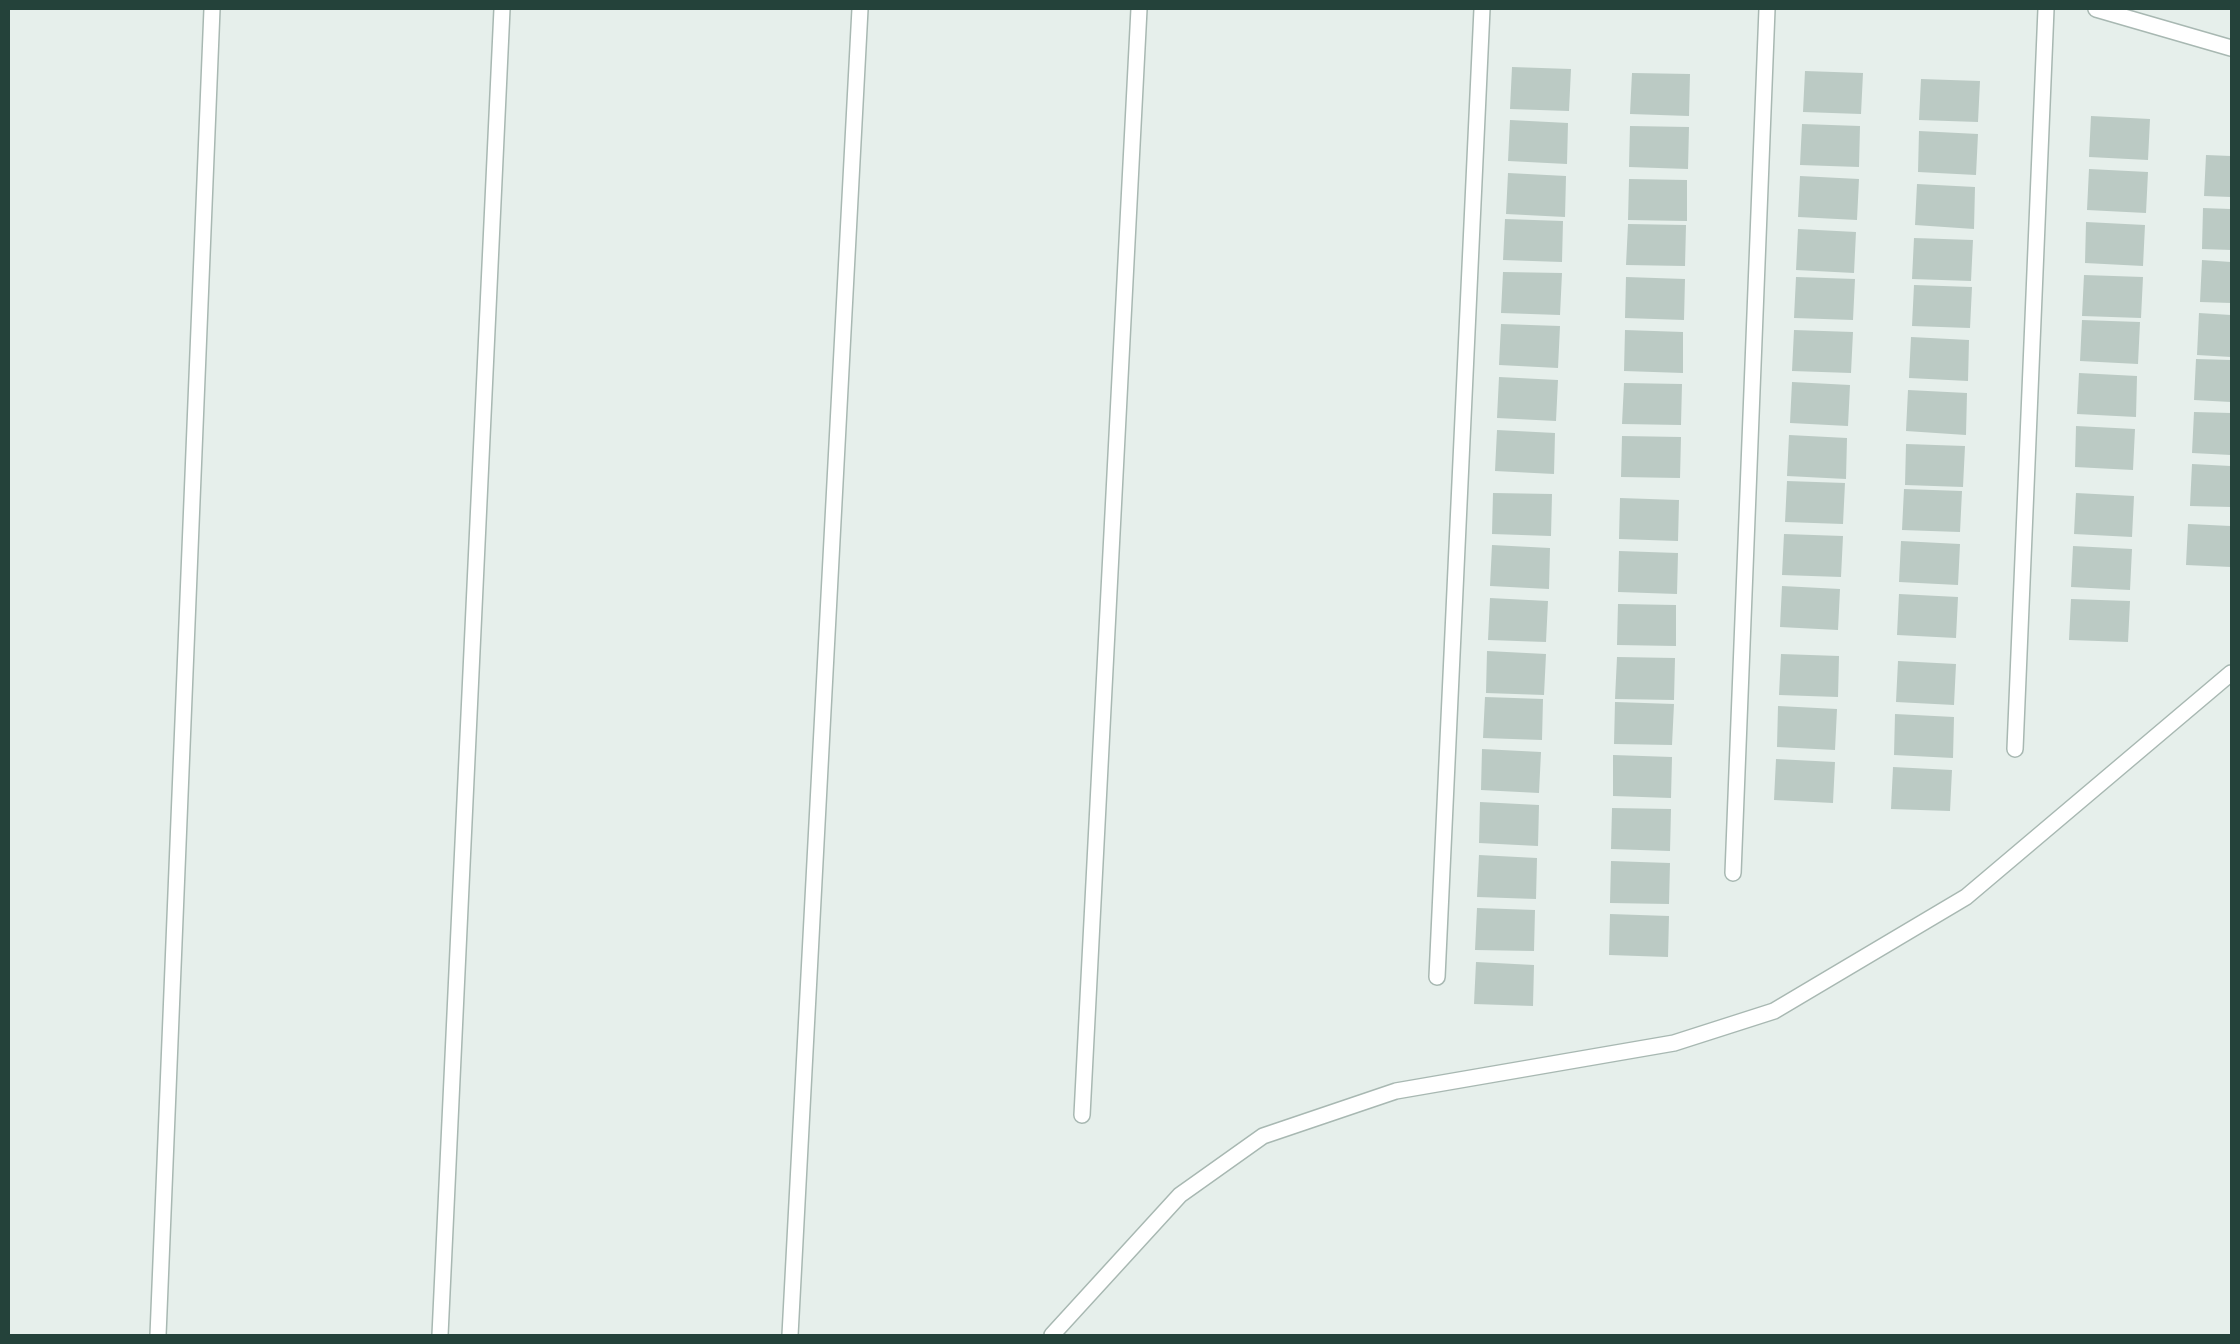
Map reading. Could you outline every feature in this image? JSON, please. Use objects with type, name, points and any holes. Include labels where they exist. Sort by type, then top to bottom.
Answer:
[{"type":"street","points":[[158,1335],[212,9]]},
{"type":"street","points":[[440,1335],[502,9]]},
{"type":"street","points":[[790,1335],[860,9]]},
{"type":"street","points":[[1082,1115],[1139,9]]},
{"type":"street","points":[[1437,977],[1482,9]]},
{"type":"street","points":[[1733,873],[1767,9]]},
{"type":"street","points":[[2015,749],[2046,9]]},
{"type":"street","points":[[2096,9],[2231,48]]},
{"type":"street","points":[[1052,1335],[1180,1195],[1263,1136],[1396,1091],[1674,1043],[1774,1012],[1966,897],[2231,673]]},
{"type":"building","points":[[1512,67],[1571,69],[1569,111],[1510,109]]},
{"type":"building","points":[[1805,71],[1863,73],[1861,114],[1803,112]]},
{"type":"building","points":[[1632,73],[1690,74],[1689,116],[1630,114]]},
{"type":"building","points":[[1921,79],[1980,81],[1978,122],[1919,120]]},
{"type":"building","points":[[2091,116],[2150,119],[2148,160],[2089,157]]},
{"type":"building","points":[[1510,120],[1568,123],[1567,164],[1508,161]]},
{"type":"building","points":[[1802,124],[1860,126],[1859,167],[1800,165]]},
{"type":"building","points":[[1630,126],[1689,127],[1688,169],[1629,167]]},
{"type":"building","points":[[1919,131],[1978,134],[1976,175],[1918,172]]},
{"type":"building","points":[[2206,155],[2231,156],[2231,197],[2204,196]]},
{"type":"building","points":[[2089,169],[2148,172],[2146,213],[2087,210]]},
{"type":"building","points":[[1508,173],[1566,176],[1565,217],[1506,214]]},
{"type":"building","points":[[1800,176],[1859,179],[1857,220],[1798,217]]},
{"type":"building","points":[[1629,179],[1687,180],[1687,221],[1628,220]]},
{"type":"building","points":[[1917,184],[1975,187],[1974,229],[1915,225]]},
{"type":"building","points":[[2203,208],[2231,209],[2231,250],[2202,249]]},
{"type":"building","points":[[1505,219],[1563,221],[1562,262],[1503,260]]},
{"type":"building","points":[[2086,222],[2145,225],[2143,266],[2085,263]]},
{"type":"building","points":[[1628,224],[1686,225],[1685,266],[1626,265]]},
{"type":"building","points":[[1798,229],[1856,232],[1854,273],[1796,270]]},
{"type":"building","points":[[1914,238],[1973,240],[1971,281],[1912,279]]},
{"type":"building","points":[[2202,260],[2231,262],[2231,303],[2200,302]]},
{"type":"building","points":[[1503,272],[1562,273],[1560,315],[1501,313]]},
{"type":"building","points":[[2084,275],[2143,277],[2141,318],[2082,316]]},
{"type":"building","points":[[1626,277],[1685,279],[1684,320],[1625,318]]},
{"type":"building","points":[[1796,277],[1855,279],[1853,320],[1794,318]]},
{"type":"building","points":[[1914,285],[1972,287],[1970,328],[1912,326]]},
{"type":"building","points":[[2199,313],[2231,315],[2231,357],[2197,355]]},
{"type":"building","points":[[2082,320],[2140,322],[2138,364],[2080,361]]},
{"type":"building","points":[[1501,324],[1560,326],[1558,368],[1499,365]]},
{"type":"building","points":[[1625,330],[1683,332],[1683,373],[1624,371]]},
{"type":"building","points":[[1794,330],[1853,332],[1851,373],[1792,371]]},
{"type":"building","points":[[1911,337],[1969,340],[1968,381],[1909,378]]},
{"type":"building","points":[[2196,359],[2231,360],[2231,402],[2194,400]]},
{"type":"building","points":[[2079,373],[2137,376],[2136,417],[2077,414]]},
{"type":"building","points":[[1499,377],[1558,380],[1556,421],[1497,418]]},
{"type":"building","points":[[1792,382],[1850,385],[1848,426],[1790,423]]},
{"type":"building","points":[[1624,383],[1682,384],[1681,425],[1622,424]]},
{"type":"building","points":[[1908,390],[1967,393],[1966,435],[1906,431]]},
{"type":"building","points":[[2194,412],[2231,413],[2231,455],[2192,453]]},
{"type":"building","points":[[2076,426],[2135,429],[2133,470],[2075,467]]},
{"type":"building","points":[[1497,430],[1555,433],[1554,474],[1495,471]]},
{"type":"building","points":[[1789,435],[1847,438],[1846,479],[1787,476]]},
{"type":"building","points":[[1622,436],[1681,437],[1680,478],[1621,477]]},
{"type":"building","points":[[1906,444],[1965,446],[1963,487],[1905,485]]},
{"type":"building","points":[[2192,464],[2231,466],[2231,507],[2190,506]]},
{"type":"building","points":[[1787,481],[1845,483],[1843,524],[1785,522]]},
{"type":"building","points":[[1904,489],[1962,491],[1960,532],[1902,530]]},
{"type":"building","points":[[1493,493],[1552,494],[1551,536],[1492,534]]},
{"type":"building","points":[[2076,493],[2134,496],[2132,537],[2074,534]]},
{"type":"building","points":[[1620,498],[1679,500],[1678,541],[1619,539]]},
{"type":"building","points":[[2188,524],[2231,526],[2231,567],[2186,565]]},
{"type":"building","points":[[1784,534],[1843,536],[1841,577],[1782,575]]},
{"type":"building","points":[[1901,541],[1960,544],[1958,585],[1899,582]]},
{"type":"building","points":[[1492,545],[1550,548],[1549,589],[1490,586]]},
{"type":"building","points":[[2073,546],[2132,549],[2130,590],[2071,587]]},
{"type":"building","points":[[1619,551],[1678,553],[1677,594],[1618,592]]},
{"type":"building","points":[[1782,586],[1840,589],[1838,630],[1780,627]]},
{"type":"building","points":[[1899,594],[1958,597],[1956,638],[1897,635]]},
{"type":"building","points":[[1490,598],[1548,601],[1546,642],[1488,640]]},
{"type":"building","points":[[2071,599],[2130,601],[2128,642],[2069,640]]},
{"type":"building","points":[[1618,604],[1676,605],[1676,646],[1617,645]]},
{"type":"building","points":[[1487,651],[1546,654],[1544,695],[1486,693]]},
{"type":"building","points":[[1781,654],[1839,656],[1838,697],[1779,695]]},
{"type":"building","points":[[1617,657],[1675,658],[1674,700],[1615,699]]},
{"type":"building","points":[[1898,661],[1956,664],[1954,705],[1896,702]]},
{"type":"building","points":[[1485,697],[1543,699],[1542,740],[1483,738]]},
{"type":"building","points":[[1615,702],[1674,704],[1672,745],[1614,744]]},
{"type":"building","points":[[1778,706],[1837,709],[1835,750],[1777,747]]},
{"type":"building","points":[[1895,714],[1954,717],[1953,758],[1894,755]]},
{"type":"building","points":[[1482,749],[1541,752],[1539,793],[1481,790]]},
{"type":"building","points":[[1613,755],[1672,757],[1671,798],[1613,796]]},
{"type":"building","points":[[1776,759],[1835,762],[1833,803],[1774,800]]},
{"type":"building","points":[[1893,767],[1952,770],[1950,811],[1891,809]]},
{"type":"building","points":[[1480,802],[1539,805],[1538,846],[1479,843]]},
{"type":"building","points":[[1612,808],[1671,809],[1670,851],[1611,849]]},
{"type":"building","points":[[1479,855],[1537,858],[1536,899],[1477,897]]},
{"type":"building","points":[[1611,861],[1670,863],[1669,904],[1610,903]]},
{"type":"building","points":[[1477,908],[1535,910],[1534,951],[1475,950]]},
{"type":"building","points":[[1610,914],[1669,916],[1668,957],[1609,955]]},
{"type":"building","points":[[1476,962],[1534,965],[1533,1006],[1474,1004]]}]
